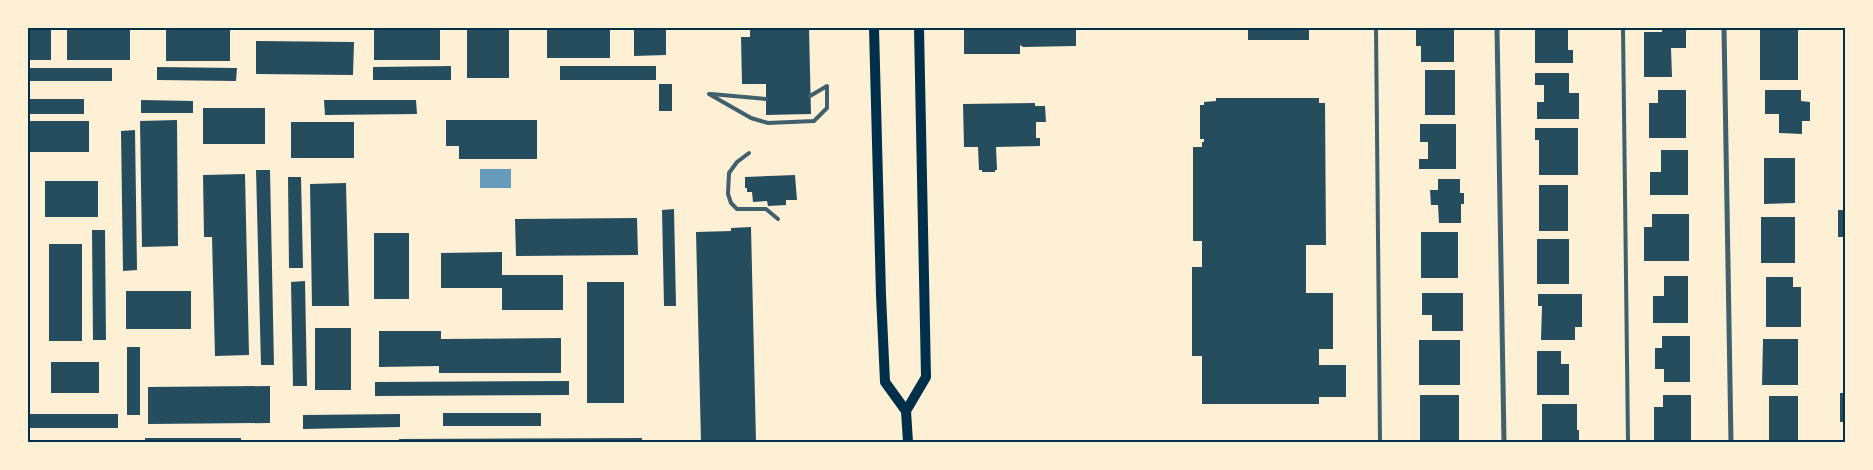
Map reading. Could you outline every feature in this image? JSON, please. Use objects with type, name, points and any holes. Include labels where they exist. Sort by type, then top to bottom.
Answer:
[{"type":"main road","points":[[874,28],[880,295],[885,382],[906,411],[908,442]]},
{"type":"main road","points":[[906,411],[926,377],[919,28]]},
{"type":"street","points":[[1496,28],[1504,442]]},
{"type":"street","points":[[1724,28],[1731,442]]},
{"type":"lane","points":[[1376,28],[1380,442]]},
{"type":"lane","points":[[1623,28],[1628,442]]},
{"type":"lane","points":[[766,99],[709,94],[751,118],[768,123],[814,121],[827,108],[827,86],[810,96]]},
{"type":"lane","points":[[749,153],[737,162],[729,173],[728,194],[731,204],[737,209],[766,209],[778,219]]},
{"type":"water","points":[[480,169],[511,169],[511,188],[480,188]]},
{"type":"building","points":[[28,28],[51,28],[51,60],[28,60]]},
{"type":"building","points":[[67,28],[130,28],[130,60],[67,60]]},
{"type":"building","points":[[166,28],[230,28],[230,61],[166,61]]},
{"type":"building","points":[[374,28],[440,28],[440,60],[374,60]]},
{"type":"building","points":[[467,28],[509,28],[509,78],[467,78]]},
{"type":"building","points":[[547,28],[610,28],[610,58],[547,58]]},
{"type":"building","points":[[634,28],[666,28],[666,55],[634,56]]},
{"type":"building","points":[[750,28],[809,28],[811,114],[766,115],[766,84],[742,84],[741,37],[750,37]]},
{"type":"building","points":[[964,28],[1076,28],[1076,46],[1023,47],[1020,45],[1020,54],[964,54]]},
{"type":"building","points":[[1248,28],[1309,28],[1309,40],[1248,40]]},
{"type":"building","points":[[1416,28],[1454,28],[1454,62],[1421,62],[1421,46],[1416,46]]},
{"type":"building","points":[[1535,28],[1568,28],[1568,50],[1573,50],[1573,63],[1535,63]]},
{"type":"building","points":[[1662,28],[1686,28],[1686,48],[1671,48],[1672,77],[1644,77],[1644,32],[1662,32]]},
{"type":"building","points":[[1760,30],[1798,30],[1798,80],[1760,80]]},
{"type":"building","points":[[256,41],[354,42],[353,75],[256,74]]},
{"type":"building","points":[[451,66],[451,80],[373,80],[373,67]]},
{"type":"building","points":[[560,66],[656,66],[656,80],[560,80]]},
{"type":"building","points":[[157,67],[237,68],[236,81],[157,80]]},
{"type":"building","points":[[28,68],[112,68],[112,81],[28,81]]},
{"type":"building","points":[[1425,70],[1455,70],[1455,115],[1425,115]]},
{"type":"building","points":[[1535,73],[1569,73],[1569,93],[1579,93],[1579,119],[1537,119],[1537,102],[1544,102],[1544,85],[1535,85]]},
{"type":"building","points":[[659,84],[672,84],[672,111],[659,111]]},
{"type":"building","points":[[1658,90],[1686,90],[1686,138],[1649,138],[1649,103],[1658,103]]},
{"type":"building","points":[[1765,90],[1801,90],[1801,101],[1810,102],[1810,121],[1802,121],[1802,134],[1779,133],[1779,114],[1765,114]]},
{"type":"building","points":[[1216,98],[1319,98],[1319,103],[1325,103],[1326,245],[1306,245],[1306,293],[1333,293],[1333,349],[1319,349],[1319,365],[1346,365],[1346,397],[1319,397],[1319,404],[1202,404],[1202,356],[1192,356],[1192,267],[1202,267],[1202,241],[1193,241],[1193,147],[1202,147],[1202,142],[1204,142],[1204,139],[1200,139],[1200,105],[1204,105],[1204,102],[1216,101]]},
{"type":"building","points":[[28,99],[84,99],[84,114],[28,114]]},
{"type":"building","points":[[141,100],[193,101],[193,113],[141,113]]},
{"type":"building","points":[[324,100],[416,100],[417,114],[325,115]]},
{"type":"building","points":[[1035,103],[1035,106],[1045,106],[1046,122],[1036,122],[1036,138],[1040,138],[1040,146],[996,147],[997,170],[995,172],[982,172],[982,170],[979,170],[978,147],[964,147],[963,104]]},
{"type":"building","points":[[203,108],[265,108],[265,144],[203,144]]},
{"type":"building","points":[[177,120],[178,246],[142,247],[140,121]]},
{"type":"building","points":[[446,120],[537,120],[537,159],[459,159],[459,146],[446,146]]},
{"type":"building","points":[[28,121],[89,121],[89,152],[28,152]]},
{"type":"building","points":[[291,122],[354,122],[354,158],[291,158]]},
{"type":"building","points":[[1420,124],[1456,124],[1456,169],[1419,169],[1419,159],[1428,159],[1428,142],[1420,142]]},
{"type":"building","points":[[1535,128],[1578,128],[1578,175],[1539,175],[1539,140],[1535,140]]},
{"type":"building","points":[[135,130],[137,270],[123,271],[121,131]]},
{"type":"building","points":[[1661,150],[1688,150],[1688,195],[1650,195],[1650,172],[1661,172]]},
{"type":"building","points":[[1764,158],[1795,158],[1795,203],[1764,204]]},
{"type":"building","points":[[256,170],[270,170],[274,365],[261,365]]},
{"type":"building","points":[[245,174],[249,355],[215,356],[212,237],[204,237],[203,175]]},
{"type":"building","points":[[795,175],[797,200],[786,200],[786,205],[768,206],[767,201],[753,202],[752,192],[747,192],[747,188],[745,188],[745,177]]},
{"type":"building","points":[[288,177],[301,177],[303,268],[289,268]]},
{"type":"building","points":[[1438,179],[1460,179],[1460,193],[1464,193],[1464,204],[1461,204],[1461,223],[1439,223],[1438,205],[1431,205],[1430,190],[1438,190]]},
{"type":"building","points":[[45,181],[98,181],[98,217],[45,217]]},
{"type":"building","points":[[346,183],[349,306],[312,306],[310,184]]},
{"type":"building","points":[[1539,185],[1568,185],[1568,231],[1539,231]]},
{"type":"building","points":[[674,209],[676,306],[664,306],[662,210]]},
{"type":"building","points":[[1838,210],[1846,210],[1846,237],[1838,237]]},
{"type":"building","points":[[1652,214],[1689,214],[1689,261],[1644,261],[1644,227],[1652,227]]},
{"type":"building","points":[[1761,217],[1795,217],[1795,263],[1761,263]]},
{"type":"building","points":[[637,218],[638,255],[516,256],[515,219]]},
{"type":"building","points":[[751,227],[756,442],[701,442],[696,232],[731,231],[731,228]]},
{"type":"building","points":[[92,230],[105,230],[106,340],[93,340]]},
{"type":"building","points":[[1421,232],[1458,232],[1458,278],[1421,278]]},
{"type":"building","points":[[374,233],[409,233],[409,299],[374,299]]},
{"type":"building","points":[[1537,239],[1569,239],[1569,284],[1537,284]]},
{"type":"building","points":[[49,244],[82,244],[82,341],[49,341]]},
{"type":"building","points":[[502,252],[502,275],[563,275],[563,310],[502,310],[502,288],[441,288],[441,253]]},
{"type":"building","points":[[28,270],[30,270],[30,326],[28,326]]},
{"type":"building","points":[[1664,276],[1688,276],[1688,323],[1653,323],[1653,296],[1664,296]]},
{"type":"building","points":[[1766,277],[1793,277],[1793,287],[1801,287],[1801,327],[1766,327]]},
{"type":"building","points":[[305,281],[307,386],[293,386],[291,282]]},
{"type":"building","points":[[587,282],[624,282],[624,403],[587,403]]},
{"type":"building","points":[[126,291],[191,291],[191,329],[126,329]]},
{"type":"building","points":[[1422,293],[1463,293],[1463,331],[1432,331],[1432,315],[1422,315]]},
{"type":"building","points":[[1538,294],[1582,294],[1582,327],[1575,327],[1575,340],[1541,340],[1542,306],[1538,306]]},
{"type":"building","points":[[315,328],[351,328],[351,390],[315,390]]},
{"type":"building","points":[[379,331],[441,331],[441,339],[561,338],[561,373],[439,373],[439,366],[379,367]]},
{"type":"building","points":[[1662,336],[1690,336],[1690,382],[1664,382],[1664,369],[1655,369],[1655,348],[1662,348]]},
{"type":"building","points":[[1763,339],[1798,339],[1798,385],[1762,385]]},
{"type":"building","points":[[1419,340],[1460,340],[1460,385],[1419,385]]},
{"type":"building","points":[[127,347],[140,347],[140,415],[127,415]]},
{"type":"building","points":[[1537,351],[1561,351],[1561,364],[1569,364],[1569,395],[1537,395]]},
{"type":"building","points":[[51,362],[99,362],[99,393],[51,393]]},
{"type":"building","points":[[569,381],[569,395],[375,396],[375,382]]},
{"type":"building","points":[[270,386],[270,423],[148,424],[148,387]]},
{"type":"building","points":[[1840,393],[1846,393],[1846,422],[1840,422]]},
{"type":"building","points":[[1420,395],[1459,395],[1459,440],[1420,440]]},
{"type":"building","points":[[1663,395],[1691,395],[1691,441],[1654,441],[1654,407],[1663,407]]},
{"type":"building","points":[[1769,396],[1798,396],[1798,442],[1769,442]]},
{"type":"building","points":[[1542,404],[1577,404],[1579,442],[1542,442]]},
{"type":"building","points":[[443,413],[541,413],[541,426],[443,426]]},
{"type":"building","points":[[28,414],[118,414],[118,428],[28,428]]},
{"type":"building","points":[[400,414],[400,427],[303,429],[303,415]]},
{"type":"building","points":[[145,438],[241,438],[241,442],[145,442]]},
{"type":"building","points":[[642,438],[642,442],[399,442],[399,439]]}]
